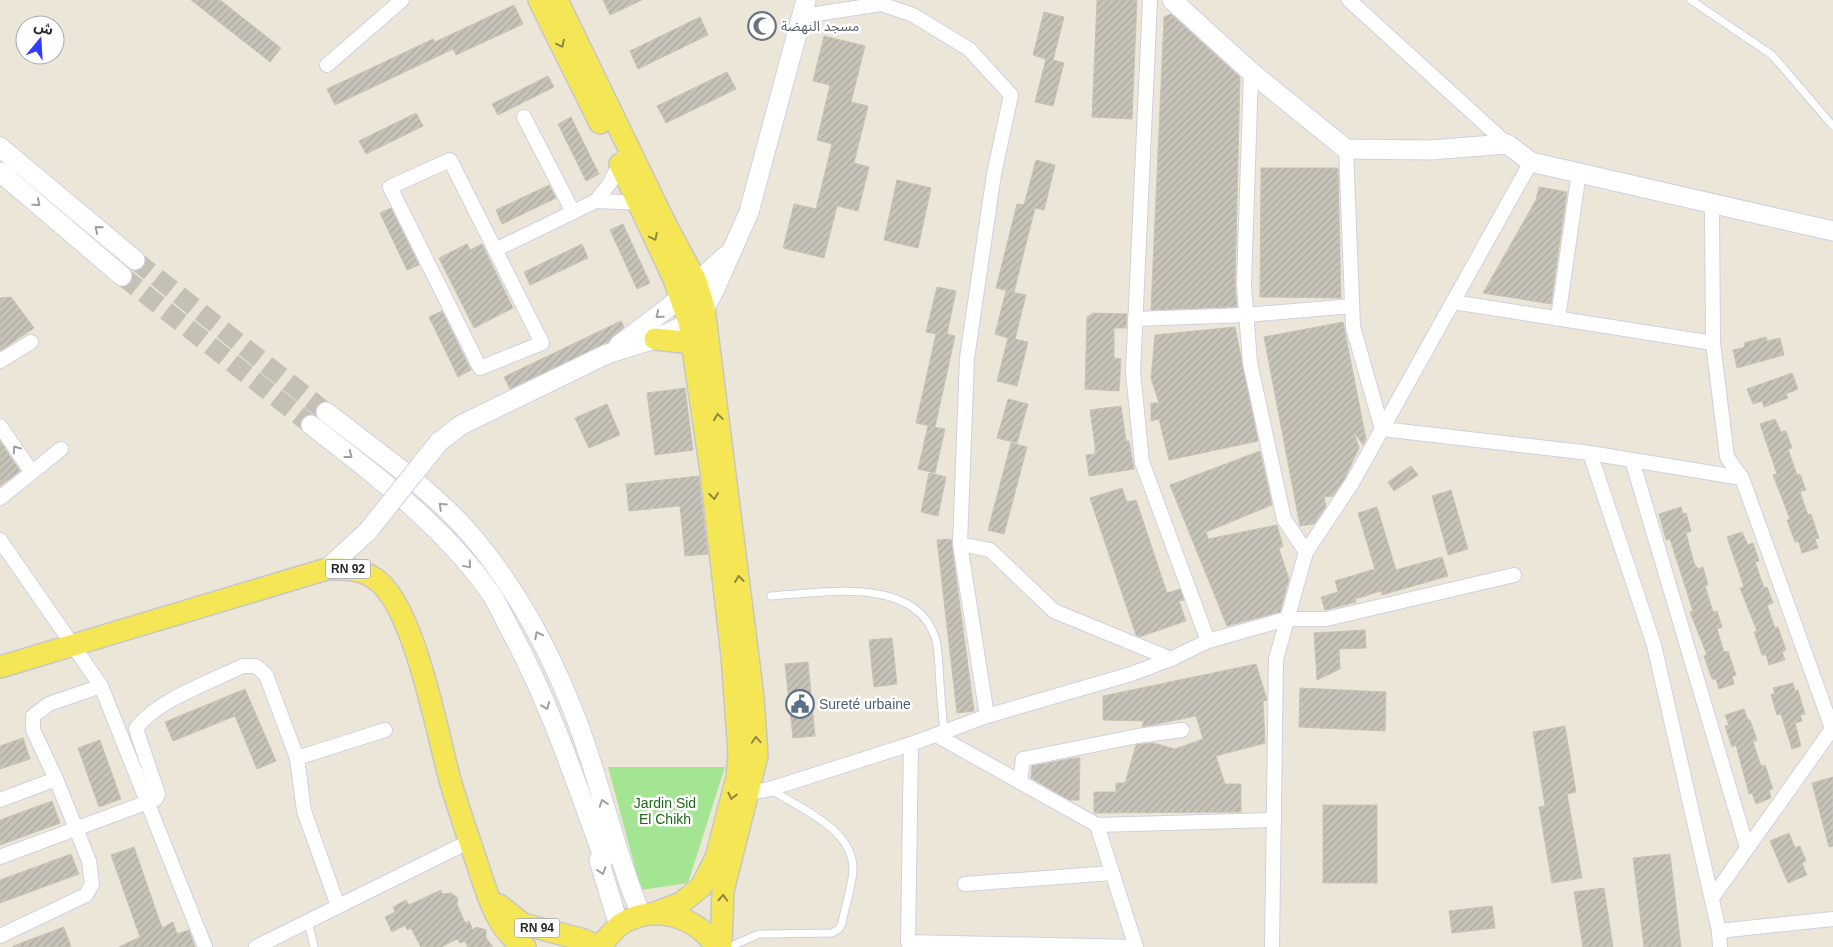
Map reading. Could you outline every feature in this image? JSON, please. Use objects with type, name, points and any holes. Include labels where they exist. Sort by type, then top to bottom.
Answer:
[{"type":"main road","points":[[539,0],[625,158]]},
{"type":"main road","points":[[557,0],[625,158],[688,288],[696,315],[718,470],[740,655],[757,756],[723,891],[719,947]]},
{"type":"main road","points":[[696,315],[693,343],[718,470]]},
{"type":"main road","points":[[654,338],[693,343]]},
{"type":"main road","name":"RN 92","points":[[0,666],[327,570],[352,569],[375,578],[394,598],[409,628],[451,783],[486,889]]},
{"type":"main road","points":[[599,947],[619,926],[681,903],[701,887],[716,858],[729,812],[739,753],[740,655]]},
{"type":"main road","name":"RN 94","points":[[486,889],[499,920],[525,947]]},
{"type":"main road","name":"RN 94","points":[[486,889],[499,905],[523,924],[599,947]]},
{"type":"main road","points":[[646,915],[672,915],[692,922],[719,947]]},
{"type":"street","points":[[327,65],[402,0]]},
{"type":"street","points":[[1150,0],[1133,372],[1142,462],[1208,641]]},
{"type":"street","points":[[1172,0],[1251,72],[1346,150],[1430,150],[1507,144]]},
{"type":"street","points":[[1349,0],[1507,144],[1531,162],[1833,231]]},
{"type":"street","points":[[327,570],[368,531],[439,442],[461,425],[607,354],[654,338],[696,315],[735,248],[749,212],[804,8],[881,4],[913,15],[969,49],[1011,95],[994,174],[967,358],[960,544],[987,716]]},
{"type":"street","points":[[1251,72],[1244,285],[1250,363],[1284,519],[1306,552]]},
{"type":"street","points":[[524,117],[573,212]]},
{"type":"street","points":[[0,147],[135,260]]},
{"type":"street","points":[[1346,150],[1353,327],[1382,429]]},
{"type":"street","points":[[495,250],[596,200],[610,183],[625,158]]},
{"type":"street","points":[[450,160],[495,250],[542,343],[480,368],[390,187],[450,160]]},
{"type":"street","points":[[1272,947],[1276,659],[1306,552],[1352,483],[1531,162]]},
{"type":"street","points":[[0,172],[122,276]]},
{"type":"street","points":[[1558,318],[1579,172]]},
{"type":"street","points":[[596,200],[645,200]]},
{"type":"street","points":[[1712,204],[1713,343],[1727,457],[1742,478],[1833,730],[1712,898]]},
{"type":"street","points":[[607,354],[735,248]]},
{"type":"street","points":[[1453,302],[1713,343]]},
{"type":"street","points":[[1135,319],[1246,315],[1352,306]]},
{"type":"street","points":[[0,361],[32,342]]},
{"type":"street","points":[[326,412],[432,497],[462,525],[494,562],[524,606],[552,663],[577,721],[646,915]]},
{"type":"street","points":[[311,424],[408,502],[455,551],[490,592],[532,672],[565,754],[604,859],[599,860],[619,926]]},
{"type":"street","points":[[0,426],[31,471]]},
{"type":"street","points":[[1382,429],[1590,453],[1742,478]]},
{"type":"street","points":[[0,498],[31,471],[61,450]]},
{"type":"street","points":[[1590,453],[1654,645],[1712,898],[1719,931],[1720,947]]},
{"type":"street","points":[[1632,460],[1747,848]]},
{"type":"street","points":[[364,574],[361,562],[362,547],[368,531]]},
{"type":"street","points":[[0,540],[101,686],[146,804],[205,947]]},
{"type":"street","points":[[960,544],[990,550],[1054,611],[1171,659]]},
{"type":"street","points":[[749,793],[770,789],[911,744],[987,716],[1131,674],[1171,659],[1208,641],[1286,619],[1326,619],[1514,574]]},
{"type":"street","points":[[0,857],[156,799],[158,794],[136,729],[142,720],[158,707],[243,666],[256,666],[266,675],[297,758],[304,811],[338,906]]},
{"type":"street","points":[[0,936],[86,895],[92,884],[89,861],[74,828],[56,779],[33,730],[33,716],[49,704],[101,686]]},
{"type":"street","points":[[297,758],[385,730]]},
{"type":"street","points":[[1020,782],[1023,759],[1138,736],[1182,730]]},
{"type":"street","points":[[940,733],[1020,782],[1097,825],[1274,820]]},
{"type":"street","points":[[911,744],[908,942],[1136,947],[1097,825]]},
{"type":"street","points":[[0,800],[56,779]]},
{"type":"street","points":[[256,947],[470,841]]},
{"type":"street","points":[[965,884],[1112,873]]},
{"type":"street","points":[[1719,931],[1833,919]]},
{"type":"lane","points":[[1691,0],[1772,56],[1833,126]]},
{"type":"lane","points":[[771,596],[852,591],[888,594],[929,620],[936,639],[940,733]]},
{"type":"lane","points":[[729,947],[759,934],[832,933],[839,929],[842,923],[852,870],[850,849],[829,826],[770,789]]},
{"type":"lane","points":[[308,921],[314,947]]},
{"type":"green space","name":"Jardin Sid El Chikh","points":[[608,767],[725,767],[688,883],[641,890]]},
{"type":"building","points":[[191,0],[220,0],[281,48],[270,62]]},
{"type":"building","points":[[603,0],[642,0],[610,15]]},
{"type":"building","points":[[1097,0],[1137,0],[1132,119],[1092,117]]},
{"type":"building","points":[[514,5],[523,24],[456,55],[453,49],[335,105],[327,89],[433,39],[435,42]]},
{"type":"building","points":[[1044,12],[1064,17],[1053,60],[1064,63],[1053,106],[1035,102],[1046,59],[1033,55]]},
{"type":"building","points":[[1171,14],[1240,77],[1235,285],[1237,307],[1151,310],[1164,17]]},
{"type":"building","points":[[700,17],[708,35],[638,69],[630,51]]},
{"type":"building","points":[[824,36],[865,46],[851,102],[868,106],[854,163],[869,167],[858,211],[837,206],[824,258],[783,248],[794,204],[816,209],[832,144],[817,140],[830,85],[813,81]]},
{"type":"building","points":[[727,72],[736,89],[666,123],[657,106]]},
{"type":"building","points":[[548,76],[554,87],[498,115],[492,104]]},
{"type":"building","points":[[416,113],[423,126],[366,154],[359,141]]},
{"type":"building","points":[[571,117],[599,174],[586,181],[558,124]]},
{"type":"building","points":[[1036,160],[1055,165],[1044,210],[1035,208],[1014,292],[996,288],[1017,204],[1024,205]]},
{"type":"building","points":[[1261,168],[1338,168],[1341,298],[1260,297]]},
{"type":"building","points":[[897,180],[931,188],[918,248],[884,240]]},
{"type":"building","points":[[549,185],[556,198],[502,224],[496,210]]},
{"type":"building","points":[[1539,187],[1567,192],[1551,304],[1483,293],[1536,200]]},
{"type":"building","points":[[391,208],[419,265],[407,270],[380,213]]},
{"type":"building","points":[[623,224],[650,283],[637,289],[610,230]]},
{"type":"building","points":[[467,244],[470,250],[482,244],[513,308],[474,328],[439,258]]},
{"type":"building","points":[[582,244],[588,258],[530,285],[524,272]]},
{"type":"building","points":[[937,287],[956,291],[947,334],[955,336],[935,427],[916,423],[936,334],[926,332]]},
{"type":"building","points":[[1006,291],[1026,295],[1015,339],[1028,342],[1017,386],[997,381],[1008,338],[995,334]]},
{"type":"building","points":[[11,297],[34,328],[0,351],[0,298]]},
{"type":"building","points":[[442,311],[471,370],[458,377],[429,317]]},
{"type":"building","points":[[1093,313],[1127,314],[1126,328],[1114,328],[1114,358],[1121,359],[1119,391],[1085,389],[1087,317]]},
{"type":"building","points":[[621,321],[624,327],[608,342],[510,389],[504,377]]},
{"type":"building","points":[[1343,322],[1366,439],[1363,445],[1354,432],[1359,448],[1345,478],[1333,496],[1324,497],[1326,507],[1314,524],[1300,526],[1264,337]]},
{"type":"building","points":[[1235,327],[1258,441],[1169,460],[1159,419],[1151,421],[1151,403],[1159,403],[1151,378],[1155,335]]},
{"type":"building","points":[[1766,337],[1767,341],[1780,338],[1784,355],[1737,368],[1733,350],[1745,347],[1744,343]]},
{"type":"building","points":[[1792,373],[1798,389],[1786,394],[1788,398],[1764,407],[1762,401],[1753,404],[1747,389]]},
{"type":"building","points":[[685,388],[693,450],[655,455],[647,393]]},
{"type":"building","points":[[1008,399],[1028,404],[1017,443],[997,438]]},
{"type":"building","points":[[607,404],[620,435],[589,448],[575,418]]},
{"type":"building","points":[[1121,406],[1126,441],[1129,441],[1134,469],[1089,476],[1086,455],[1095,454],[1090,410]]},
{"type":"building","points":[[1775,419],[1781,432],[1786,431],[1792,448],[1788,449],[1797,475],[1800,474],[1806,490],[1800,492],[1808,515],[1811,514],[1819,538],[1815,539],[1818,548],[1802,553],[1799,542],[1795,542],[1787,520],[1790,519],[1773,475],[1777,474],[1760,424]]},
{"type":"building","points":[[928,426],[945,429],[935,473],[918,469]]},
{"type":"building","points":[[0,441],[20,471],[0,486]]},
{"type":"building","points":[[1011,443],[1027,447],[1004,534],[988,530]]},
{"type":"building","points":[[1260,451],[1272,505],[1206,532],[1208,539],[1277,525],[1283,546],[1279,549],[1289,579],[1280,612],[1227,626],[1170,485]]},
{"type":"building","points":[[1411,466],[1418,475],[1394,491],[1388,482]]},
{"type":"building","points":[[929,473],[946,477],[938,516],[921,512]]},
{"type":"building","points":[[699,476],[708,554],[685,556],[680,506],[629,511],[626,484]]},
{"type":"building","points":[[1122,488],[1127,502],[1136,500],[1167,593],[1180,589],[1184,600],[1179,601],[1186,621],[1139,637],[1136,635],[1090,498]]},
{"type":"building","points":[[1451,490],[1468,549],[1448,555],[1432,496]]},
{"type":"building","points":[[1377,507],[1396,570],[1442,557],[1448,576],[1382,595],[1381,591],[1355,599],[1356,602],[1325,610],[1321,597],[1338,592],[1335,581],[1375,569],[1358,513]]},
{"type":"building","points":[[1681,507],[1683,514],[1686,513],[1691,531],[1686,533],[1694,563],[1698,569],[1703,567],[1708,585],[1705,586],[1713,612],[1717,611],[1722,627],[1717,629],[1724,652],[1728,651],[1736,675],[1732,676],[1734,684],[1719,689],[1716,679],[1712,679],[1704,656],[1707,655],[1690,612],[1693,611],[1670,539],[1666,540],[1659,514]]},
{"type":"building","points":[[1742,532],[1748,545],[1753,543],[1759,561],[1755,562],[1764,588],[1767,587],[1773,603],[1767,605],[1775,628],[1778,627],[1786,650],[1782,652],[1785,660],[1769,665],[1766,655],[1762,655],[1754,632],[1757,631],[1740,588],[1744,587],[1727,537]]},
{"type":"building","points":[[951,539],[974,711],[957,713],[937,540]]},
{"type":"building","points":[[1365,630],[1366,648],[1339,649],[1340,669],[1317,680],[1314,633]]},
{"type":"building","points":[[892,638],[897,684],[874,687],[869,640]]},
{"type":"building","points":[[808,662],[815,736],[793,738],[785,664]]},
{"type":"building","points":[[1256,664],[1267,700],[1263,701],[1265,743],[1216,756],[1225,784],[1241,784],[1241,812],[1094,813],[1094,792],[1116,792],[1116,783],[1125,783],[1136,745],[1153,743],[1175,749],[1203,739],[1196,716],[1142,727],[1144,721],[1103,720],[1103,696]]},
{"type":"building","points":[[1793,683],[1795,691],[1798,690],[1805,714],[1800,715],[1802,721],[1795,723],[1801,746],[1792,749],[1781,714],[1777,715],[1771,695],[1775,693],[1773,688]]},
{"type":"building","points":[[1300,688],[1386,692],[1385,731],[1299,727]]},
{"type":"building","points":[[245,689],[276,761],[257,769],[235,716],[173,741],[165,722]]},
{"type":"building","points":[[1744,709],[1757,740],[1753,742],[1761,766],[1765,765],[1773,789],[1769,790],[1771,798],[1756,804],[1752,793],[1749,794],[1736,745],[1732,747],[1725,726],[1729,725],[1725,715]]},
{"type":"building","points":[[1565,726],[1576,792],[1567,794],[1582,878],[1552,883],[1539,807],[1545,806],[1533,732]]},
{"type":"building","points":[[23,738],[30,759],[0,769],[0,746]]},
{"type":"building","points":[[100,740],[121,799],[99,807],[78,748]]},
{"type":"building","points":[[1080,758],[1079,800],[1069,800],[1031,778],[1032,766]]},
{"type":"building","points":[[1833,777],[1833,846],[1829,847],[1812,783]]},
{"type":"building","points":[[52,801],[60,823],[0,845],[0,820]]},
{"type":"building","points":[[1323,805],[1377,805],[1377,883],[1323,883]]},
{"type":"building","points":[[1789,833],[1795,848],[1800,846],[1806,861],[1802,863],[1807,875],[1788,883],[1770,841]]},
{"type":"building","points":[[134,847],[162,928],[173,922],[177,934],[189,930],[195,947],[119,947],[140,937],[111,855]]},
{"type":"building","points":[[71,854],[79,874],[0,903],[0,880]]},
{"type":"building","points":[[1670,854],[1681,947],[1644,947],[1633,858]]},
{"type":"building","points":[[1604,888],[1613,947],[1583,947],[1574,892]]},
{"type":"building","points":[[441,890],[442,894],[451,893],[458,898],[457,904],[465,923],[469,921],[473,930],[476,927],[486,930],[486,938],[493,947],[468,947],[465,941],[460,943],[457,939],[441,947],[421,947],[411,928],[407,930],[405,925],[392,932],[385,917],[395,912],[393,907],[406,900],[409,905]]},
{"type":"building","points":[[1492,906],[1495,928],[1452,933],[1449,911]]},
{"type":"building","points":[[64,927],[71,947],[13,947],[13,946]]},
{"type":"tunnel","points":[[135,260],[326,412]]},
{"type":"tunnel","points":[[122,276],[311,425]]},
{"type":"place","name":"مسجد النهضة","points":[[762,26]]},
{"type":"place","name":"Sureté urbaine","points":[[800,704]]}]
